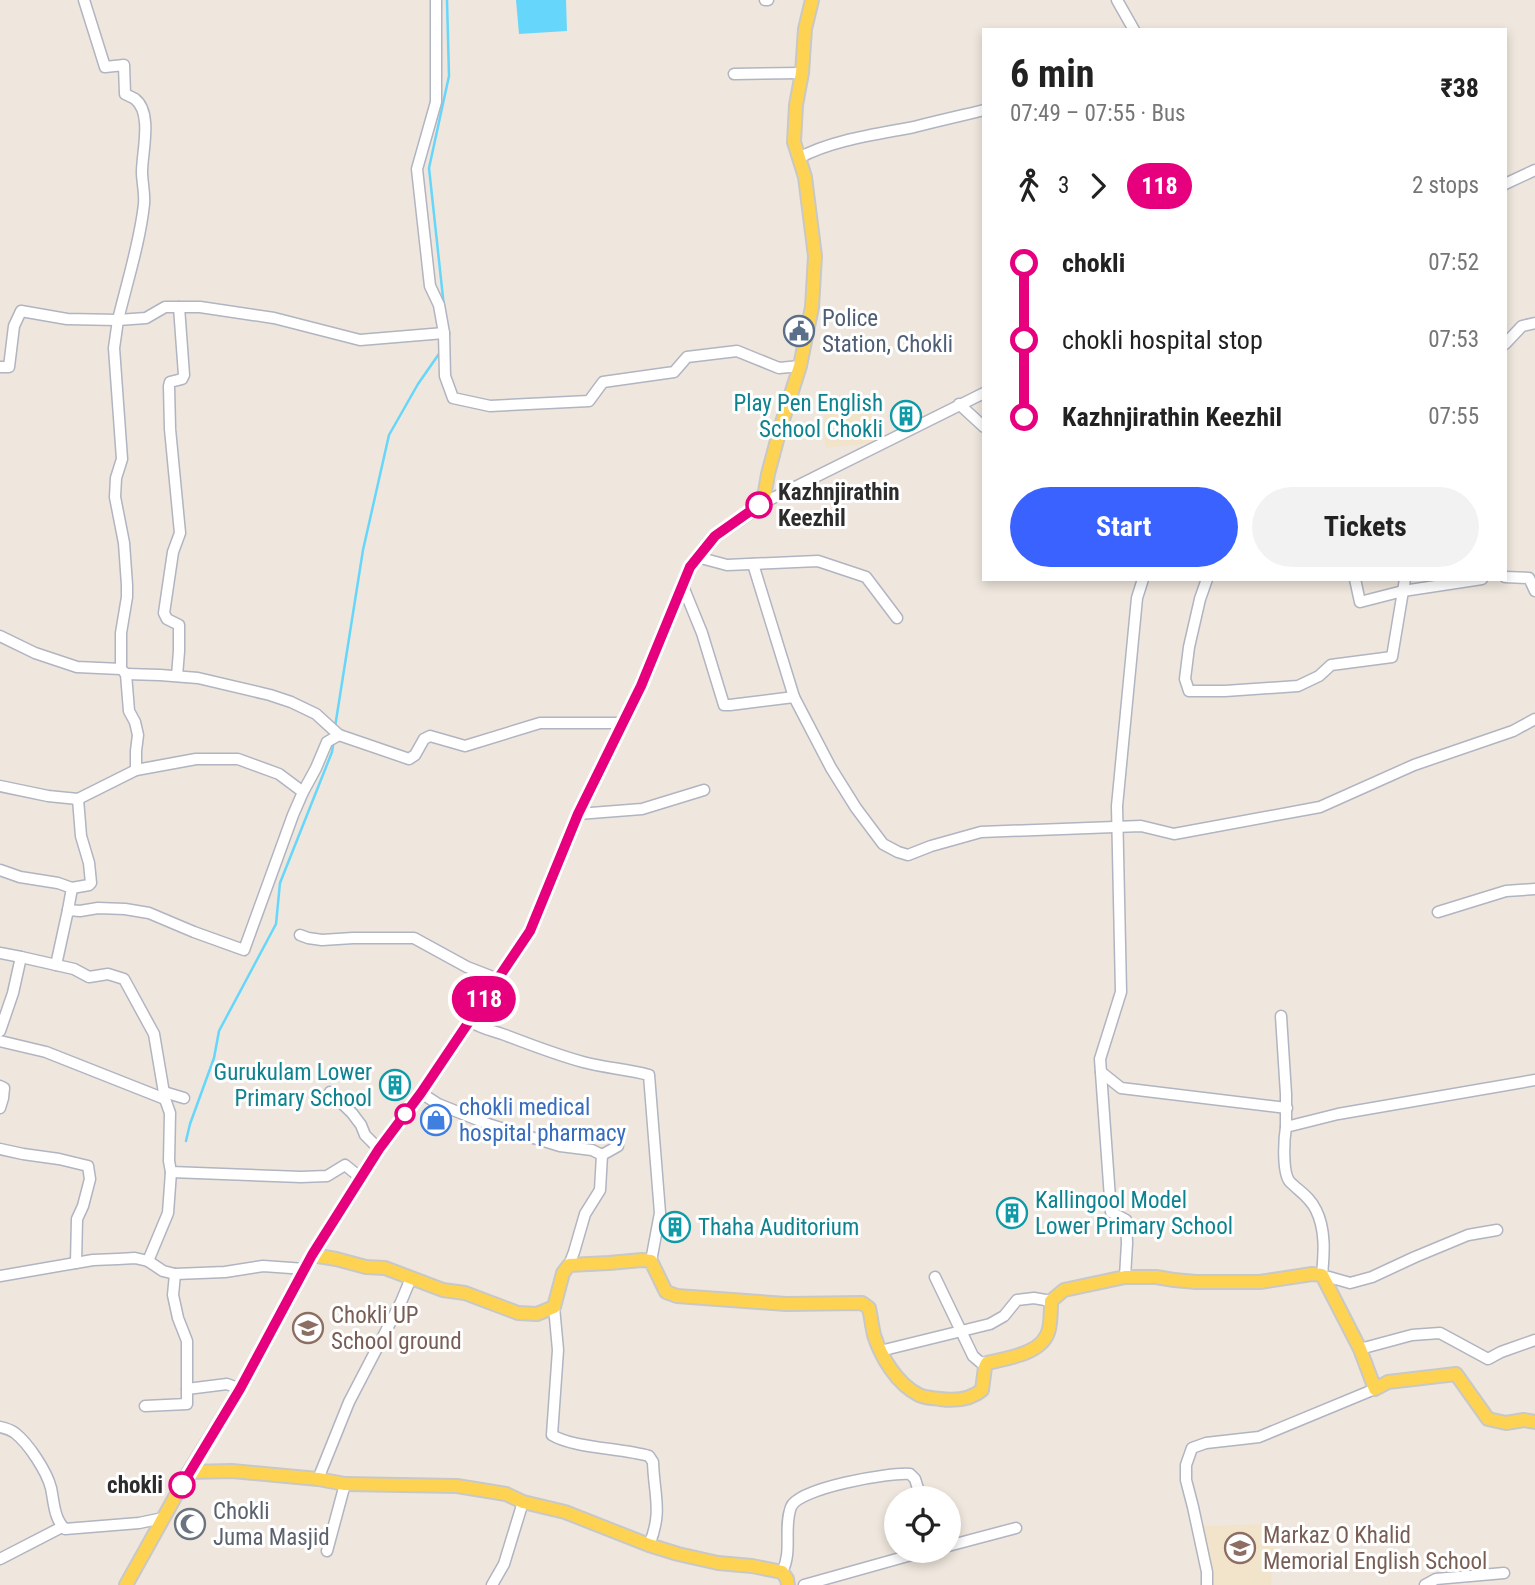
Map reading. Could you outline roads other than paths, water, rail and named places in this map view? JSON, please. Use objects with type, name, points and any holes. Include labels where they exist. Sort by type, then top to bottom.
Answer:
[{"type":"main road","points":[[126,1585],[189,1472],[240,1389],[312,1255],[379,1149],[421,1093],[530,931],[578,814],[641,686],[690,567],[715,536],[763,503],[780,429],[800,366],[812,307],[815,256],[805,177],[794,142],[805,29],[812,0]]},
{"type":"main road","points":[[312,1255],[366,1268],[385,1268],[443,1290],[465,1293],[518,1313],[537,1314],[554,1307],[563,1273],[569,1265],[642,1260],[651,1261],[666,1292],[677,1296],[786,1304],[862,1303],[869,1308],[880,1350],[897,1377],[921,1396],[944,1400],[975,1396],[982,1391],[987,1363],[1040,1345],[1049,1330],[1051,1301],[1064,1290],[1125,1277],[1156,1277],[1196,1282],[1259,1282],[1322,1275],[1360,1349],[1375,1389],[1388,1382],[1456,1374],[1488,1419],[1506,1423],[1524,1420],[1535,1422]]},
{"type":"main road","points":[[189,1472],[232,1472],[318,1479],[345,1484],[457,1486],[506,1494],[523,1502],[565,1512],[678,1554],[782,1572],[788,1585]]},
{"type":"street","points":[[84,0],[105,67],[124,65],[125,94],[137,100],[143,111],[146,140],[142,172],[144,202],[114,348],[122,459],[116,478],[115,497],[124,543],[127,597],[121,633],[129,711],[138,735],[136,770]]},
{"type":"street","points":[[436,0],[436,102],[417,169],[430,286],[439,306],[444,336],[445,376],[453,398],[490,406],[589,401],[603,382],[674,372],[687,357],[737,351],[779,368],[800,366]]},
{"type":"street","points":[[1117,0],[1133,28]]},
{"type":"street","points":[[734,74],[802,73]]},
{"type":"street","points":[[799,158],[812,150],[982,110]]},
{"type":"street","points":[[1507,183],[1535,170]]},
{"type":"street","points":[[0,366],[9,367],[14,326],[20,312],[67,319],[118,320],[146,318],[165,307],[200,307],[274,318],[360,340],[444,336]]},
{"type":"street","points":[[177,676],[179,625],[167,619],[164,613],[173,552],[180,533],[169,386],[170,382],[182,379],[184,375],[179,307]]},
{"type":"street","points":[[1507,342],[1522,326],[1535,323]]},
{"type":"street","points":[[763,503],[982,394]]},
{"type":"street","points":[[959,404],[982,425]]},
{"type":"street","points":[[697,558],[727,565],[818,561],[866,577],[897,618]]},
{"type":"street","points":[[754,564],[794,697],[831,768],[883,844],[908,855],[981,832],[1141,826],[1174,834],[1320,807],[1413,765],[1513,731],[1535,719]]},
{"type":"street","points":[[1507,577],[1529,578],[1535,591]]},
{"type":"street","points":[[1125,1277],[1126,1220],[1111,1212],[1100,1059],[1121,992],[1117,806],[1137,598],[1142,581]]},
{"type":"street","points":[[1206,581],[1189,647],[1185,679],[1189,691],[1298,686],[1319,676],[1331,666],[1392,657],[1405,581]]},
{"type":"street","points":[[1355,581],[1360,602],[1403,591],[1469,581]]},
{"type":"street","points":[[682,584],[702,633],[723,705],[794,697]]},
{"type":"street","points":[[0,636],[35,653],[77,667],[198,678],[270,695],[316,714],[339,735],[409,759],[415,755],[424,739],[430,736],[464,746],[540,723],[624,723]]},
{"type":"street","points":[[68,910],[125,909],[149,913],[244,950],[303,792],[327,742],[339,735]]},
{"type":"street","points":[[0,786],[78,799],[136,770],[197,759],[238,759],[279,774],[303,792]]},
{"type":"street","points":[[578,814],[642,809],[705,790]]},
{"type":"street","points":[[0,870],[72,888],[89,885],[92,879],[82,836],[78,799]]},
{"type":"street","points":[[56,965],[72,888]]},
{"type":"street","points":[[1438,912],[1506,891],[1535,889]]},
{"type":"street","points":[[300,935],[323,940],[414,939],[467,967],[498,979]]},
{"type":"street","points":[[0,953],[74,969],[89,977],[108,974],[124,979],[154,1034],[170,1113],[171,1172],[168,1213],[148,1261]]},
{"type":"street","points":[[0,1031],[13,993],[21,957]]},
{"type":"street","points":[[1281,1016],[1287,1108],[1286,1176],[1316,1210],[1322,1227],[1322,1275],[1350,1283],[1372,1277],[1468,1235],[1497,1230]]},
{"type":"street","points":[[469,1021],[482,1029],[586,1063],[649,1074],[660,1213],[651,1261]]},
{"type":"street","points":[[0,1041],[46,1052],[165,1095],[184,1098]]},
{"type":"street","points":[[1101,1072],[1121,1088],[1287,1108]]},
{"type":"street","points":[[1286,1127],[1338,1114],[1535,1080]]},
{"type":"street","points":[[0,1086],[4,1088],[4,1098],[0,1108]]},
{"type":"street","points":[[330,1092],[352,1113],[365,1135],[379,1149]]},
{"type":"street","points":[[421,1093],[438,1104],[488,1124],[561,1146],[592,1150],[602,1155]]},
{"type":"street","points":[[602,1155],[618,1146]]},
{"type":"street","points":[[0,1149],[88,1166],[90,1180],[77,1219],[76,1263]]},
{"type":"street","points":[[569,1265],[585,1214],[600,1190],[602,1155]]},
{"type":"street","points":[[171,1172],[327,1176],[345,1165],[361,1178]]},
{"type":"street","points":[[0,1276],[93,1260],[135,1258],[148,1261],[163,1272],[174,1274],[225,1272],[263,1266],[304,1269]]},
{"type":"street","points":[[145,1406],[187,1404],[187,1341],[177,1318],[173,1294],[174,1274]]},
{"type":"street","points":[[318,1479],[349,1402],[411,1278]]},
{"type":"street","points":[[935,1278],[973,1356],[980,1362],[987,1363]]},
{"type":"street","points":[[880,1350],[990,1324],[1004,1316],[1017,1300],[1034,1298],[1051,1301]]},
{"type":"street","points":[[554,1307],[558,1350],[552,1435],[559,1439],[649,1455],[653,1462],[657,1519],[649,1545]]},
{"type":"street","points":[[1360,1349],[1412,1335],[1440,1333],[1488,1359],[1535,1340]]},
{"type":"street","points":[[187,1390],[227,1384],[240,1389]]},
{"type":"street","points":[[1207,1585],[1207,1572],[1186,1480],[1186,1465],[1192,1448],[1206,1443],[1259,1437],[1375,1389]]},
{"type":"street","points":[[0,1427],[15,1432],[35,1456],[48,1479],[57,1519],[62,1527],[68,1530],[163,1518]]},
{"type":"street","points":[[782,1572],[788,1554],[790,1507],[794,1500],[807,1493],[854,1480],[902,1473],[925,1474]]},
{"type":"street","points":[[902,1473],[910,1474],[917,1486]]},
{"type":"street","points":[[327,1551],[345,1484]]},
{"type":"street","points":[[492,1585],[504,1563],[523,1502]]},
{"type":"street","points":[[0,1559],[62,1527]]},
{"type":"street","points":[[961,1543],[1016,1528]]},
{"type":"street","points":[[804,1585],[884,1563]]},
{"type":"street","points":[[1425,1585],[1436,1579],[1504,1573]]},
{"type":"water","points":[[516,0],[566,0],[567,31],[519,34]]},
{"type":"waterway","points":[[444,307],[429,168],[449,76],[447,0]]},
{"type":"waterway","points":[[335,727],[363,550],[389,435],[418,384],[441,351]]},
{"type":"waterway","points":[[186,1141],[214,1058],[219,1031],[276,924],[280,883],[333,746]]},
{"type":"place","name":"Police Station, Chokli","points":[[799,331]]},
{"type":"place","name":"Play Pen English School Chokli","points":[[906,416]]},
{"type":"place","name":"Kazhnjirathin Keezhil","points":[[759,505]]},
{"type":"place","name":"Gurukulam Lower Primary School","points":[[395,1085]]},
{"type":"place","name":"chokli medical hospital pharmacy","points":[[436,1120]]},
{"type":"place","name":"Kallingool Model Lower Primary School","points":[[1012,1213]]},
{"type":"place","name":"Thaha Auditorium","points":[[675,1227]]},
{"type":"place","name":"Chokli UP School ground","points":[[308,1328]]},
{"type":"place","name":"chokli","points":[[182,1485]]},
{"type":"place","name":"Chokli Juma Masjid","points":[[190,1524]]},
{"type":"place","name":"Markaz O Khalid Memorial English School","points":[[1240,1548]]}]
